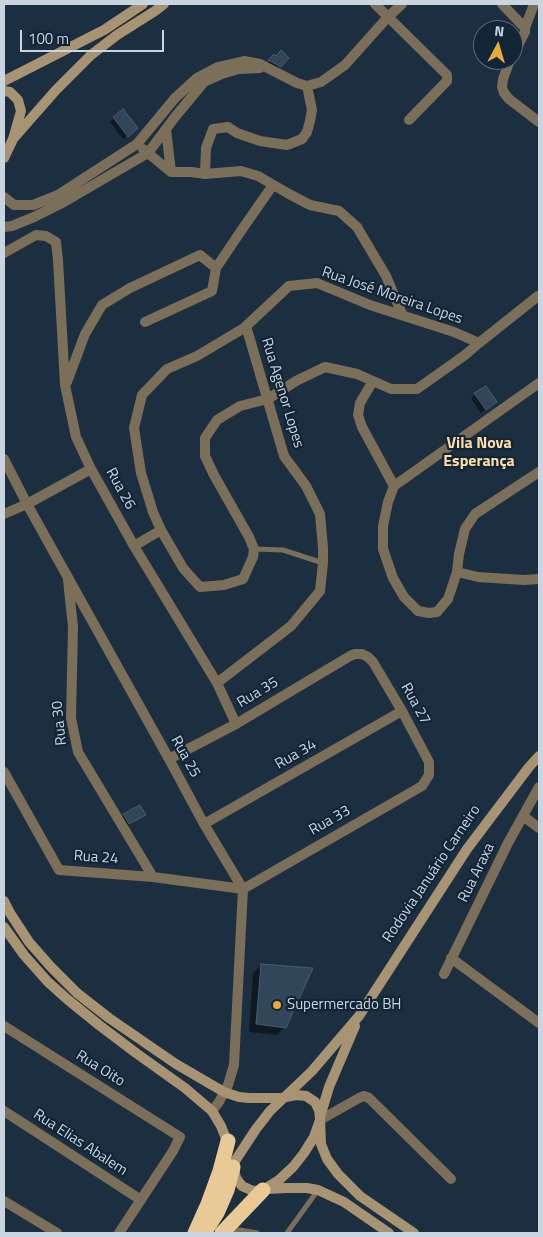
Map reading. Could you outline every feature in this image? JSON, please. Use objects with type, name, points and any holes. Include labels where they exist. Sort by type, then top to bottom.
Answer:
[{"type":"highway","points":[[195,1233],[220,1171],[228,1141]]},
{"type":"highway","name":"Rodovia Januário Carneiro","points":[[204,1233],[218,1213],[227,1190],[233,1165]]},
{"type":"highway","name":"Rodovia Januário Carneiro","points":[[224,1232],[264,1190]]},
{"type":"main road","points":[[4,81],[104,30],[143,4]]},
{"type":"main road","points":[[13,139],[56,90],[91,55],[117,35],[164,4]]},
{"type":"main road","points":[[4,91],[10,92],[18,100],[21,111],[13,139],[4,158]]},
{"type":"main road","name":"Rodovia Januário Carneiro","points":[[233,1165],[256,1128],[312,1071],[360,1016],[467,849],[539,756]]},
{"type":"main road","points":[[4,901],[29,942],[77,993],[109,1018],[176,1064],[224,1092],[239,1097],[285,1097],[296,1095],[306,1096],[315,1102],[320,1119],[321,1144],[327,1159],[338,1174],[360,1196],[414,1233]]},
{"type":"main road","points":[[4,927],[30,962],[67,999],[136,1054],[185,1088],[212,1111],[222,1126],[228,1141],[236,1178],[242,1186],[253,1191],[287,1188],[318,1190],[344,1202],[389,1233]]},
{"type":"main road","name":"Rodovia Januário Carneiro","points":[[264,1190],[286,1174],[304,1153],[314,1137],[329,1087],[360,1016]]},
{"type":"street","points":[[375,4],[448,76],[447,81],[409,120]]},
{"type":"street","points":[[4,197],[14,204],[33,205],[58,195],[137,144],[175,98],[196,78],[218,67],[244,61],[260,64],[307,86],[321,82],[345,65],[402,4]]},
{"type":"street","points":[[502,4],[525,28]]},
{"type":"street","points":[[523,37],[534,4]]},
{"type":"street","points":[[4,227],[12,226],[34,217],[64,202],[148,153],[204,82],[238,69],[258,67],[277,72]]},
{"type":"street","points":[[506,70],[502,87],[504,93],[539,122]]},
{"type":"street","points":[[205,174],[206,148],[213,130],[228,127],[237,133],[260,141],[287,145],[302,139],[307,132],[312,110],[307,86]]},
{"type":"street","points":[[166,129],[171,172]]},
{"type":"street","points":[[137,144],[171,172],[205,174],[241,171],[258,176],[310,205],[339,211],[357,227],[386,276],[402,314]]},
{"type":"street","points":[[145,322],[212,291],[216,268],[273,185]]},
{"type":"street","name":"Rua 26","points":[[4,253],[36,236],[46,236],[56,242],[65,385],[76,437],[91,469],[134,546],[216,683],[236,724]]},
{"type":"street","points":[[65,385],[85,334],[102,305],[130,288],[200,255],[216,268]]},
{"type":"street","name":"Rua José Moreira Lopes","points":[[254,549],[253,557],[243,579],[224,585],[200,587],[183,568],[161,530],[153,512],[141,473],[134,428],[142,395],[167,369],[196,356],[246,326],[289,286],[317,284],[370,305],[454,332],[479,343]]},
{"type":"street","points":[[254,549],[205,456],[205,438],[217,420],[240,406],[268,399],[296,381],[325,367],[357,374],[392,389],[417,389],[539,296]]},
{"type":"street","name":"Rua Agenor Lopes","points":[[216,683],[291,626],[320,592],[323,563],[320,514],[306,486],[284,456],[246,326]]},
{"type":"street","points":[[373,381],[360,403],[358,415],[362,427],[394,486]]},
{"type":"street","points":[[539,382],[394,486],[388,502],[383,526],[383,549],[392,578],[404,597],[418,611],[437,612],[448,599],[457,572],[465,530],[475,514],[539,472]]},
{"type":"street","name":"Rua 25","points":[[4,459],[204,824],[243,889]]},
{"type":"street","points":[[4,514],[27,504],[91,469]]},
{"type":"street","points":[[134,546],[161,530]]},
{"type":"street","points":[[457,572],[478,577],[524,580],[539,578]]},
{"type":"street","name":"Rua 30","points":[[68,576],[73,627],[71,718],[78,752],[153,877]]},
{"type":"street","name":"Rua 35","points":[[169,759],[236,724],[350,656],[362,654]]},
{"type":"street","name":"Rua 27","points":[[362,654],[373,662],[402,711],[429,762],[429,775]]},
{"type":"street","name":"Rua 34","points":[[204,824],[402,711]]},
{"type":"street","name":"Rua 24","points":[[4,772],[59,870],[153,877],[243,889]]},
{"type":"street","name":"Rua 33","points":[[243,889],[422,786],[429,775]]},
{"type":"street","name":"Rua Araxa","points":[[444,974],[508,843],[539,786]]},
{"type":"street","points":[[523,816],[539,828]]},
{"type":"street","points":[[212,1111],[228,1085],[234,1065],[243,889]]},
{"type":"street","points":[[451,958],[539,1023]]},
{"type":"street","name":"Rua Oito","points":[[4,1026],[180,1138],[141,1200]]},
{"type":"street","points":[[320,1119],[359,1098],[364,1096],[369,1098],[451,1179]]},
{"type":"street","name":"Rua Elias Abalem","points":[[4,1111],[141,1200]]},
{"type":"street","points":[[119,1233],[141,1200]]},
{"type":"street","points":[[4,1201],[57,1233]]},
{"type":"lane","points":[[254,549],[283,550],[323,563]]},
{"type":"lane","points":[[287,1233],[318,1190]]},
{"type":"lane","points":[[224,1232],[240,1230],[257,1233]]},
{"type":"building","points":[[281,50],[289,58],[281,67],[268,60],[274,54],[276,56]]},
{"type":"building","points":[[123,109],[138,128],[128,137],[113,117]]},
{"type":"building","points":[[486,386],[497,402],[486,410],[474,393]]},
{"type":"building","points":[[140,805],[146,815],[129,824],[123,814]]},
{"type":"building","name":"Supermercado BH","points":[[261,964],[313,968],[286,1028],[256,1024]]},
{"type":"place","name":"Supermercado BH","points":[[277,1005]]},
{"type":"district","name":"Vila Nova Esperança","points":[[479,453]]}]
